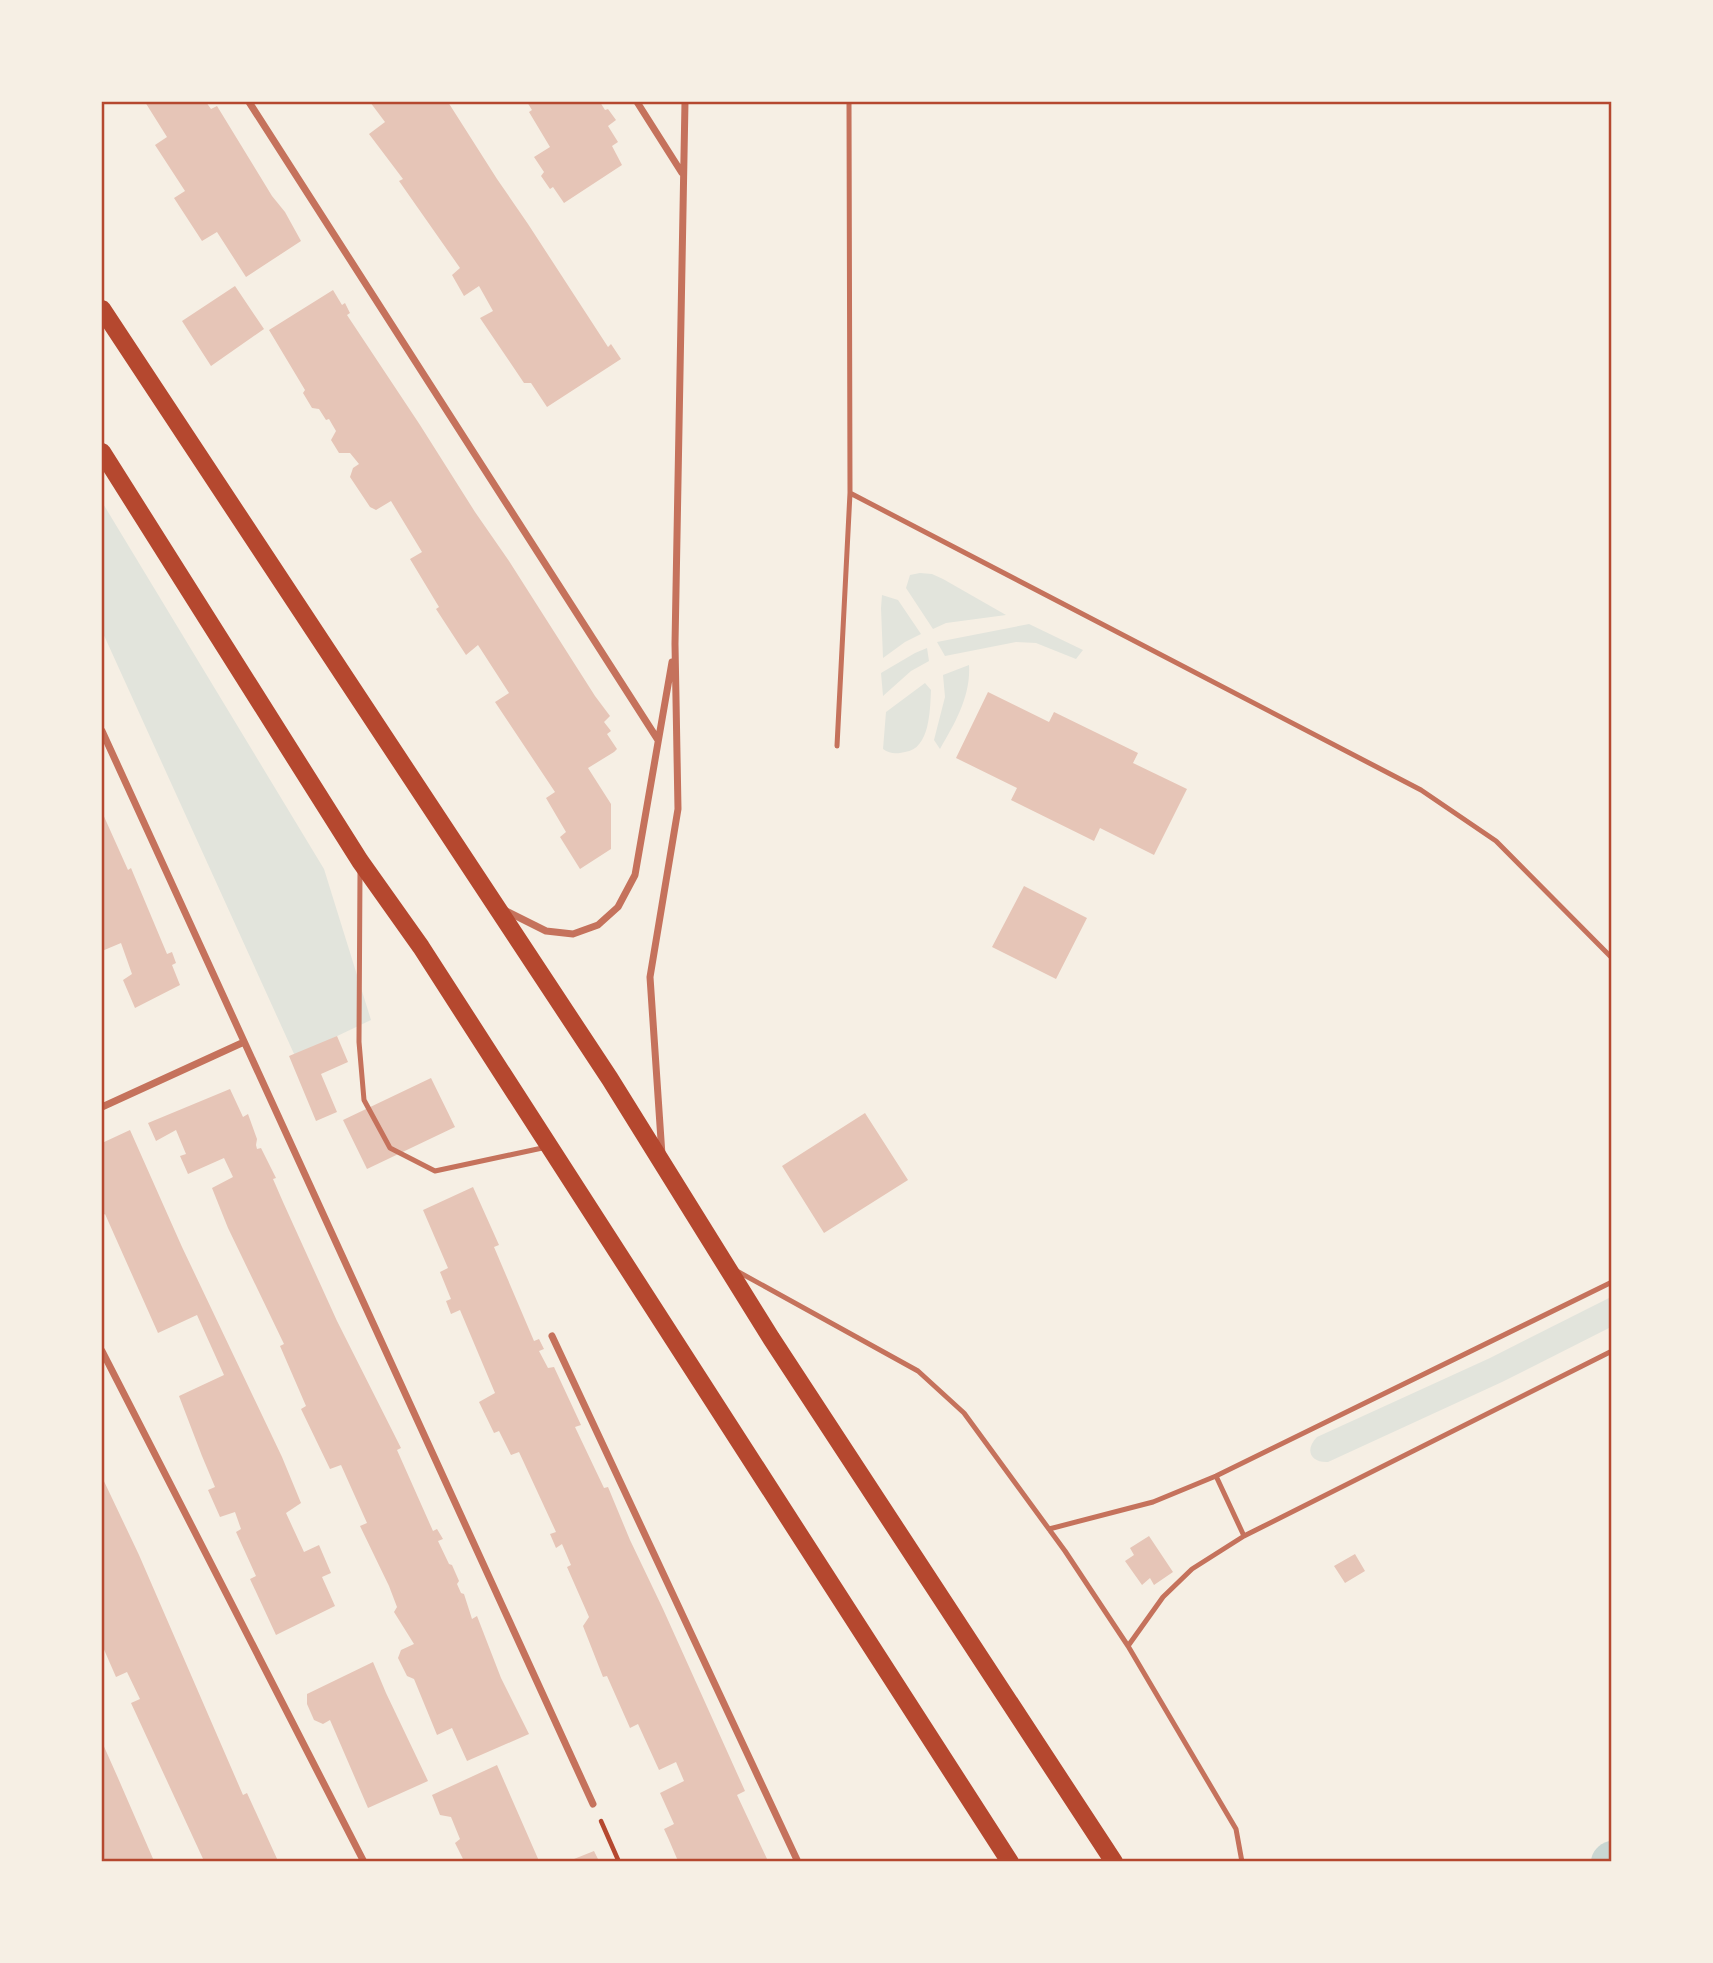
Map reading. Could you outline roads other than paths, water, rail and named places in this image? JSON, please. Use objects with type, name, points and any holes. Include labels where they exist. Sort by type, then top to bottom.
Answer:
[{"type":"main road","points":[[102,309],[610,1079],[771,1338],[1114,1861]]},
{"type":"main road","points":[[102,452],[360,861],[421,947],[1010,1861]]},
{"type":"street","points":[[248,102],[658,740]]},
{"type":"street","points":[[637,102],[682,174]]},
{"type":"street","points":[[663,1165],[650,977],[678,809],[675,644],[685,102]]},
{"type":"street","points":[[495,906],[546,931],[573,934],[598,925],[618,907],[635,875],[675,644]]},
{"type":"street","points":[[102,731],[593,1804]]},
{"type":"street","points":[[102,1107],[244,1042]]},
{"type":"street","points":[[552,1336],[798,1861]]},
{"type":"street","points":[[102,1351],[363,1861]]},
{"type":"lane","points":[[837,746],[850,493],[849,102]]},
{"type":"lane","points":[[850,493],[1421,790],[1496,841],[1612,958]]},
{"type":"lane","points":[[360,861],[359,1042],[364,1100],[390,1148],[435,1171],[550,1146]]},
{"type":"lane","points":[[725,1264],[918,1371],[964,1413],[1049,1529],[1128,1646],[1236,1829],[1242,1861]]},
{"type":"lane","points":[[1049,1529],[1153,1502],[1216,1476],[1612,1282]]},
{"type":"lane","points":[[1128,1646],[1163,1597],[1192,1569],[1244,1536],[1612,1351]]},
{"type":"lane","points":[[1216,1476],[1244,1536]]}]
